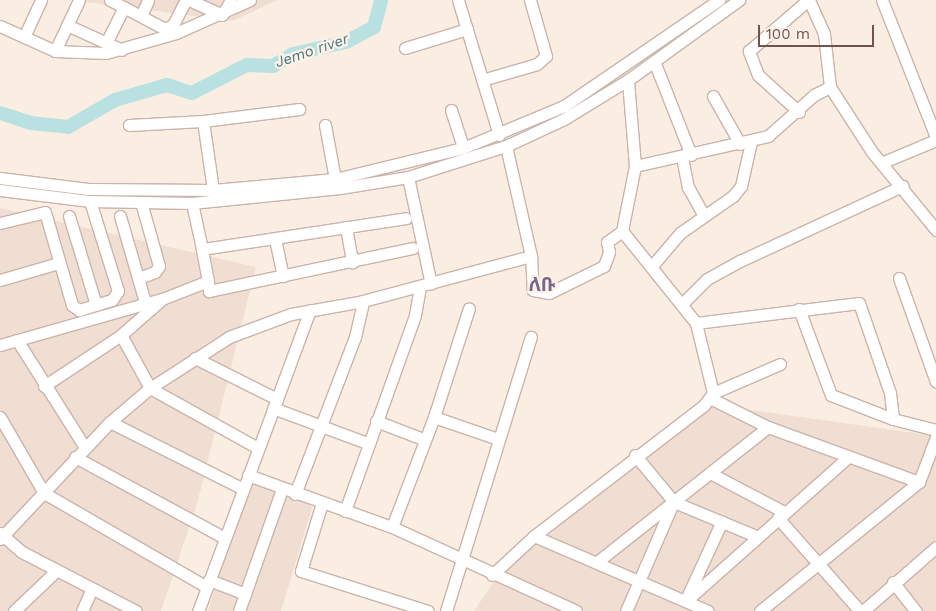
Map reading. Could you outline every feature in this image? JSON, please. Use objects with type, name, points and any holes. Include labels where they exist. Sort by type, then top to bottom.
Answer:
[{"type":"street","points":[[24,37],[42,0]]},
{"type":"street","points":[[55,50],[79,0]]},
{"type":"street","points":[[110,0],[172,30]]},
{"type":"street","points":[[141,16],[148,0]]},
{"type":"street","points":[[172,30],[188,0],[222,15]]},
{"type":"street","points":[[222,15],[230,0]]},
{"type":"street","points":[[0,26],[55,50],[123,51],[172,30],[222,15],[250,0]]},
{"type":"street","points":[[458,0],[499,136]]},
{"type":"street","points":[[482,80],[537,64],[546,56],[530,0]]},
{"type":"street","points":[[0,178],[88,189],[214,195],[340,188],[408,177],[506,146],[557,123],[628,80],[654,61],[719,0]]},
{"type":"street","points":[[0,190],[90,201],[192,203],[214,195],[334,179],[463,148],[499,136],[564,106],[688,29],[739,0]]},
{"type":"street","points":[[799,112],[758,75],[749,58],[749,51],[808,0],[824,34],[830,87],[881,163],[902,186],[936,230]]},
{"type":"street","points":[[881,163],[936,139],[882,0]]},
{"type":"street","points":[[106,43],[124,7]]},
{"type":"street","points":[[67,25],[123,51]]},
{"type":"street","points":[[405,48],[467,29]]},
{"type":"street","points":[[654,61],[687,156],[688,187],[704,216]]},
{"type":"street","points":[[506,146],[531,256],[533,290],[549,293],[604,266],[609,252],[607,242],[622,231],[635,166],[628,80]]},
{"type":"street","points":[[635,166],[746,143],[768,136],[799,112],[814,96],[830,87]]},
{"type":"street","points":[[652,266],[680,233],[741,186],[746,143],[713,96]]},
{"type":"street","points":[[128,125],[204,121],[299,109]]},
{"type":"street","points":[[451,110],[463,148]]},
{"type":"street","points":[[204,121],[214,195]]},
{"type":"street","points":[[324,125],[334,179]]},
{"type":"street","points":[[344,511],[425,285],[408,177]]},
{"type":"street","points":[[684,303],[707,279],[740,261],[902,186]]},
{"type":"street","points":[[0,223],[45,212],[72,305],[79,310],[112,300],[118,292],[90,201]]},
{"type":"street","points":[[139,278],[156,272],[159,266],[141,202]]},
{"type":"street","points":[[192,203],[209,291],[413,248]]},
{"type":"street","points":[[69,216],[96,305]]},
{"type":"street","points":[[120,216],[145,302]]},
{"type":"street","points":[[202,249],[406,218]]},
{"type":"street","points":[[346,227],[352,262]]},
{"type":"street","points":[[622,231],[684,303],[696,323],[711,396],[768,427],[847,458],[919,482]]},
{"type":"street","points":[[275,239],[283,276]]},
{"type":"street","points":[[136,611],[56,571],[1,536],[44,493],[84,446],[110,422],[150,388],[228,337],[310,310],[363,301],[531,256]]},
{"type":"street","points":[[0,280],[59,263]]},
{"type":"street","points":[[899,278],[936,382]]},
{"type":"street","points":[[0,345],[145,302],[162,299],[208,281]]},
{"type":"street","points":[[44,386],[121,335],[162,299]]},
{"type":"street","points":[[295,494],[355,336],[363,301]]},
{"type":"street","points":[[696,323],[856,303],[862,306],[890,393],[893,420]]},
{"type":"street","points":[[392,527],[423,439],[434,418],[469,308]]},
{"type":"street","points":[[799,309],[831,395],[893,420],[936,430]]},
{"type":"street","points":[[198,611],[310,310]]},
{"type":"street","points":[[121,335],[150,388],[258,448]]},
{"type":"street","points":[[446,611],[531,337]]},
{"type":"street","points":[[17,340],[44,386],[84,446]]},
{"type":"street","points":[[196,358],[275,404],[322,426],[367,443]]},
{"type":"street","points":[[492,575],[534,536],[711,396],[780,364]]},
{"type":"street","points":[[0,417],[44,493],[208,584],[245,594]]},
{"type":"street","points":[[434,418],[498,439]]},
{"type":"street","points":[[376,421],[423,439]]},
{"type":"street","points":[[110,422],[243,488]]},
{"type":"street","points":[[597,562],[768,427]]},
{"type":"street","points":[[760,611],[919,482],[933,464],[936,438]]},
{"type":"street","points":[[636,455],[674,502],[756,536]]},
{"type":"street","points":[[75,457],[225,538]]},
{"type":"street","points":[[686,601],[756,536],[847,458]]},
{"type":"street","points":[[710,473],[781,515],[818,564],[861,611],[893,582],[934,553]]},
{"type":"street","points":[[248,475],[295,494],[392,527],[462,556],[492,575],[576,611]]},
{"type":"street","points":[[239,611],[282,489]]},
{"type":"street","points":[[626,611],[674,502]]},
{"type":"street","points":[[322,503],[301,571],[428,611]]},
{"type":"street","points":[[686,601],[722,522]]},
{"type":"street","points":[[534,536],[708,611]]},
{"type":"street","points":[[14,611],[56,571]]},
{"type":"street","points":[[893,582],[916,611]]},
{"type":"street","points":[[82,611],[92,589]]},
{"type":"shaded area","points":[[70,0],[277,0],[233,21]]},
{"type":"shaded area","points":[[0,208],[256,267],[197,504],[161,611],[0,611]]},
{"type":"shaded area","points":[[708,404],[936,436],[936,611],[474,611],[497,577]]},
{"type":"shaded area","points":[[249,478],[285,482],[312,508],[281,611],[208,611]]},
{"type":"waterway","name":"Jemo river","points":[[0,113],[31,123],[68,127],[115,100],[167,85],[192,93],[247,65],[273,66],[293,54],[346,42],[374,27],[381,0]]},
{"type":"district","name":"ለቡ","points":[[542,285]]}]
